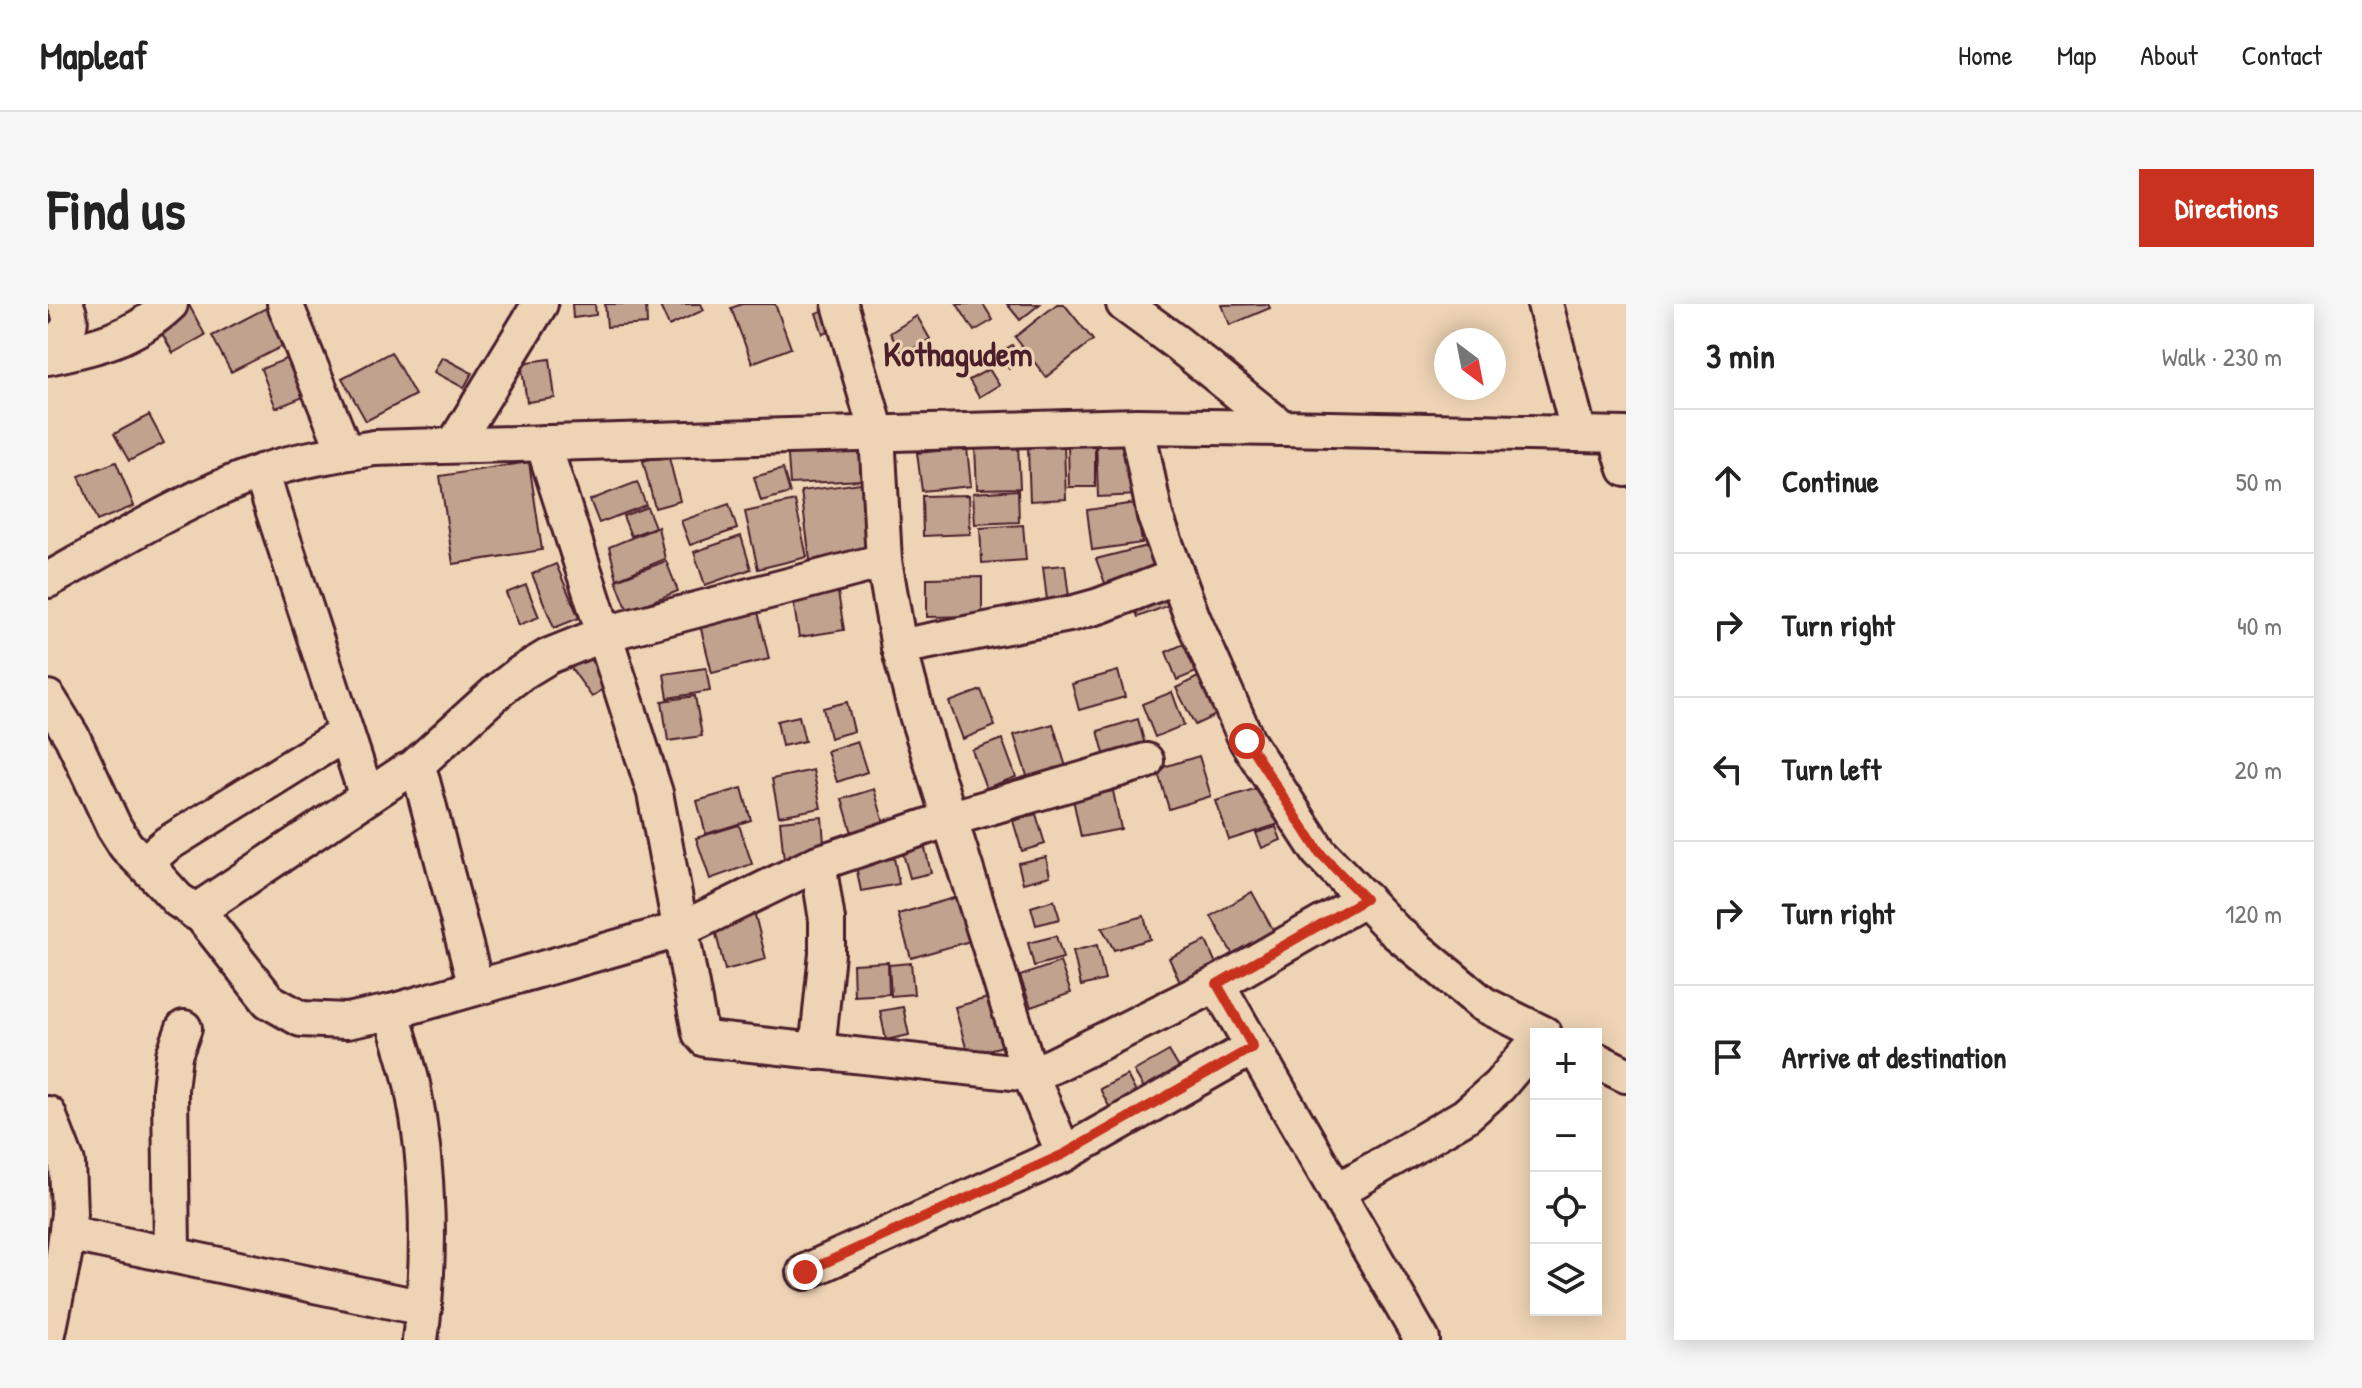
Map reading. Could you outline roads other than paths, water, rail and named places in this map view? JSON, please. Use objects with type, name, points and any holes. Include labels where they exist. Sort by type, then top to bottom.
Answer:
[{"type":"street","points":[[48,348],[69,328],[71,319],[65,304]]},
{"type":"street","points":[[48,357],[122,338],[141,328],[170,304]]},
{"type":"street","points":[[285,304],[345,452]]},
{"type":"street","points":[[454,445],[540,304]]},
{"type":"street","points":[[840,304],[877,433],[884,561],[899,647],[917,715],[1030,1074],[1064,1154]]},
{"type":"street","points":[[1124,304],[1282,428]]},
{"type":"street","points":[[1545,304],[1579,434]]},
{"type":"street","points":[[1137,426],[1155,516],[1192,617],[1247,741],[1319,852],[1395,931],[1483,1004],[1531,1028]]},
{"type":"street","points":[[48,578],[185,504],[261,472],[312,458],[374,448],[1137,426],[1282,428],[1621,435],[1626,469]]},
{"type":"street","points":[[543,443],[655,793],[702,1037],[1030,1074],[1217,984],[1365,899]]},
{"type":"street","points":[[261,472],[367,797]]},
{"type":"street","points":[[195,912],[411,770],[499,690],[549,656],[604,634],[884,561]]},
{"type":"street","points":[[899,647],[1074,613],[1177,576]]},
{"type":"street","points":[[48,698],[72,737],[126,846],[221,939],[269,1001],[301,1019],[347,1021],[391,1012],[682,929],[818,863],[949,819],[1146,761]]},
{"type":"street","points":[[157,877],[152,865],[154,855],[167,844],[346,733]]},
{"type":"street","points":[[411,770],[421,777],[476,987]]},
{"type":"street","points":[[817,1052],[827,953],[827,920],[818,863]]},
{"type":"street","points":[[1217,984],[1422,1340]]},
{"type":"street","points":[[67,1233],[172,1255],[422,1324],[426,1200],[420,1130],[413,1085],[391,1012]]},
{"type":"street","points":[[172,1255],[170,1089],[174,1055],[184,1028]]},
{"type":"street","points":[[805,1272],[1064,1154],[1253,1047]]},
{"type":"street","points":[[1336,1192],[1465,1116],[1499,1086],[1530,1049]]},
{"type":"street","points":[[1602,1063],[1626,1075]]},
{"type":"street","points":[[48,1114],[67,1163],[69,1213],[48,1333]]},
{"type":"district","name":"Kothagudem","points":[[958,354]]}]
